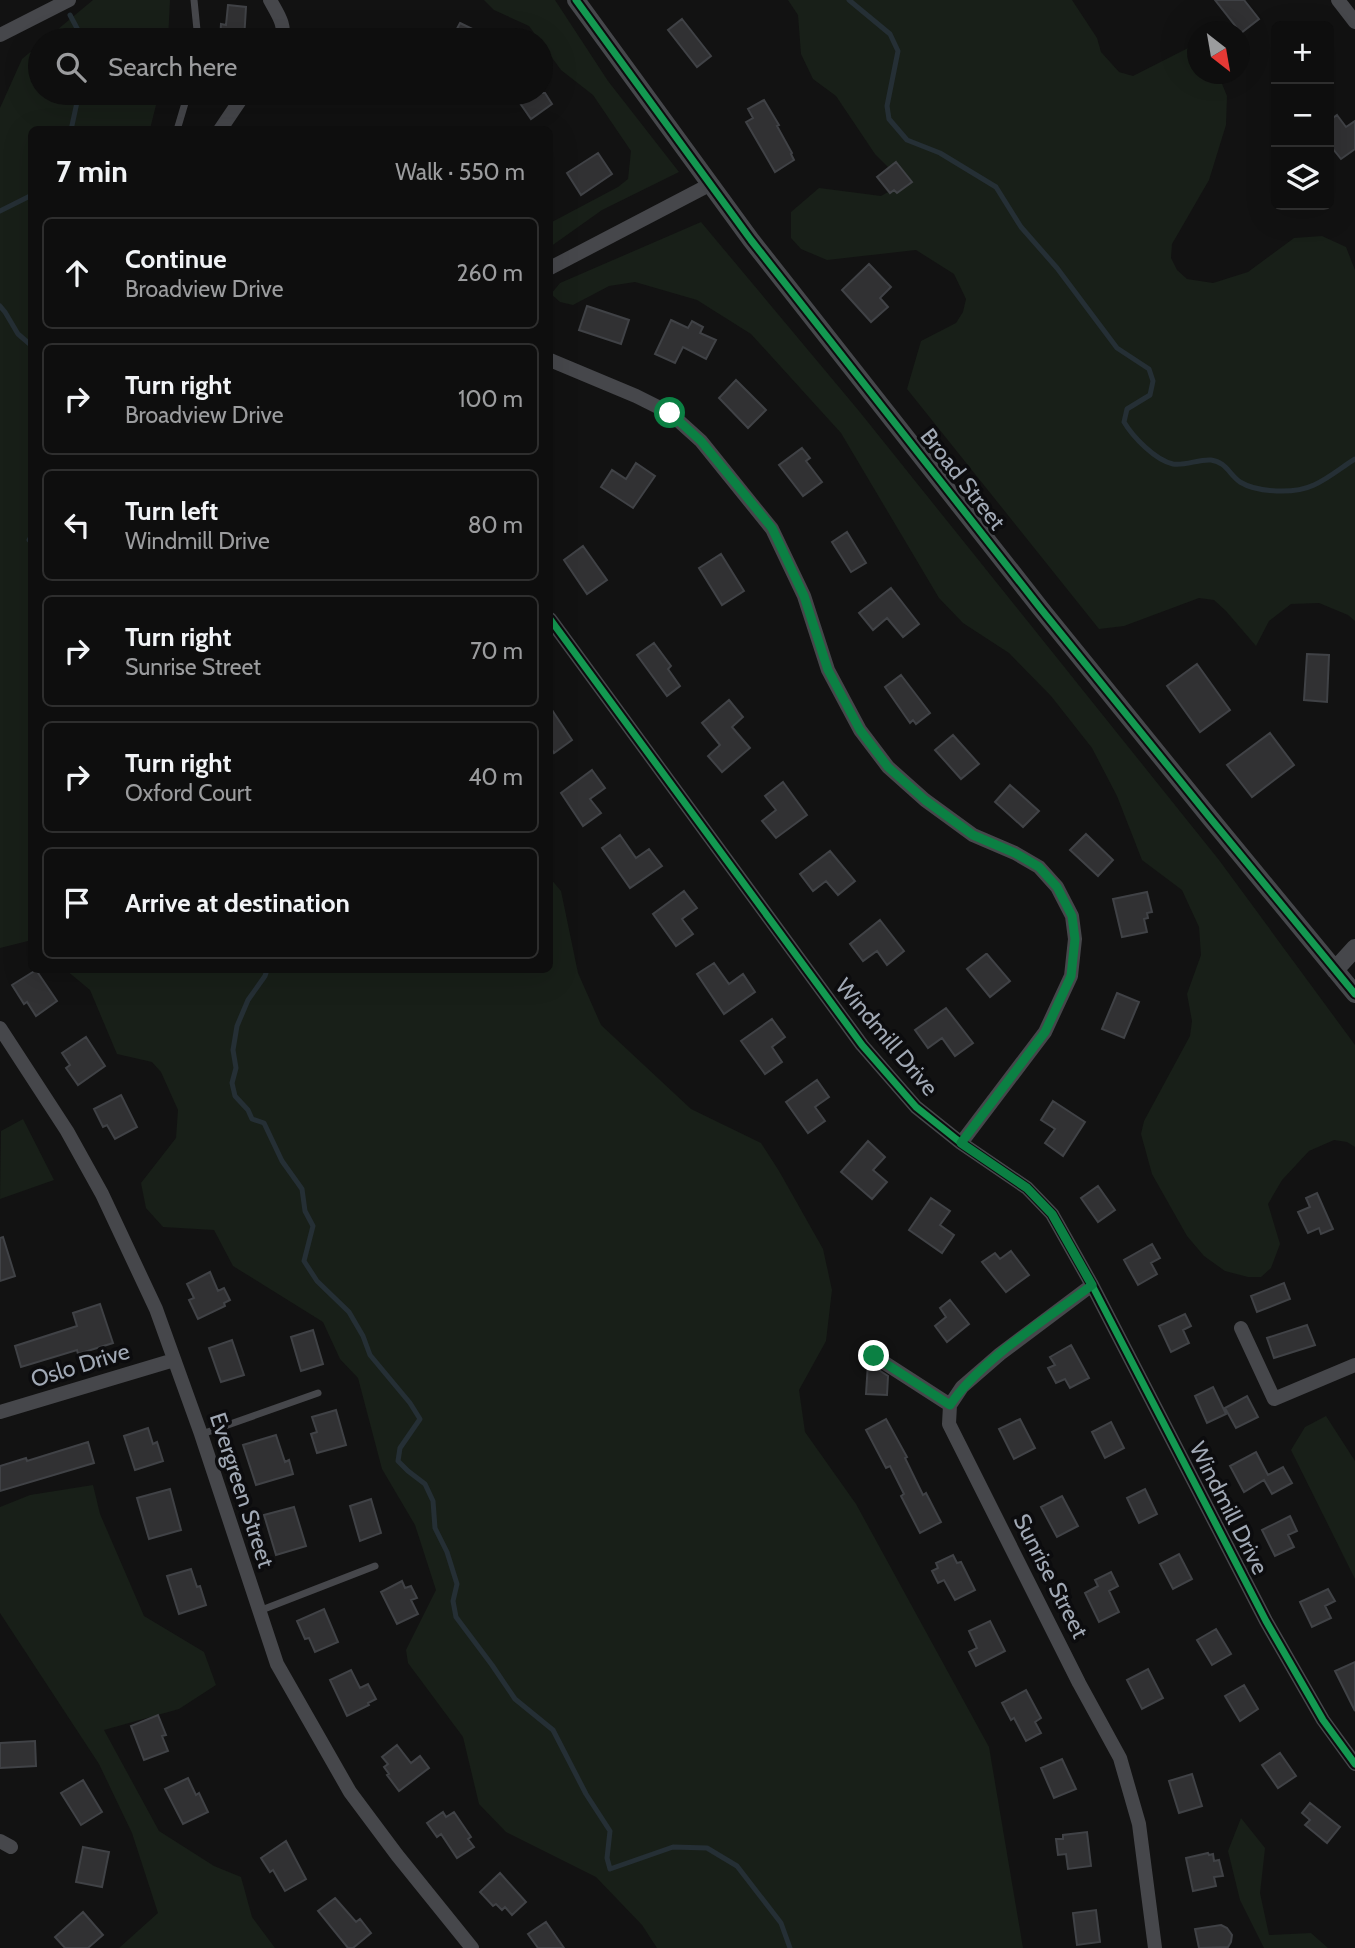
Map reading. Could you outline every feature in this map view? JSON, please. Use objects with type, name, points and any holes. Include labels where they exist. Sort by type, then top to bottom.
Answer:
[{"type":"street","points":[[0,35],[69,0]]},
{"type":"street","points":[[270,0],[283,28]]},
{"type":"street","name":"Broad Street","points":[[576,0],[751,240],[1041,609],[1355,994]]},
{"type":"street","points":[[1338,0],[1355,22]]},
{"type":"street","points":[[223,126],[237,105]]},
{"type":"street","points":[[553,266],[709,185]]},
{"type":"street","points":[[553,361],[670,413],[701,441],[772,528],[804,596],[828,670],[860,730],[888,767],[925,800],[973,835],[1015,853],[1039,867],[1057,887],[1072,916],[1075,939],[1071,976],[1045,1032],[961,1143]]},
{"type":"street","name":"Windmill Drive","points":[[553,623],[862,1045],[916,1107],[961,1143],[1027,1188],[1052,1214],[1092,1285],[1266,1621],[1323,1720],[1355,1764]]},
{"type":"street","points":[[1335,970],[1355,948]]},
{"type":"street","name":"Evergreen Street","points":[[0,1028],[67,1131],[102,1195],[156,1309],[201,1434],[277,1664],[350,1792],[472,1948]]},
{"type":"street","points":[[874,1356],[950,1405],[962,1387],[1000,1354],[1092,1285]]},
{"type":"street","points":[[1241,1328],[1275,1399],[1355,1365]]},
{"type":"street","name":"Oslo Drive","points":[[0,1412],[174,1360]]},
{"type":"street","name":"Sunrise Street","points":[[950,1405],[949,1424],[1073,1671],[1120,1758],[1139,1824],[1155,1948]]},
{"type":"lane","points":[[194,0],[197,28]]},
{"type":"lane","points":[[178,126],[184,105]]},
{"type":"lane","points":[[201,1434],[318,1393]]},
{"type":"lane","points":[[258,1611],[375,1566]]},
{"type":"shaded area","points":[[93,0],[170,0],[169,28],[59,28]]},
{"type":"shaded area","points":[[484,0],[555,0],[608,81],[679,172],[602,210],[553,245],[553,221],[628,179],[631,151],[593,95],[561,70],[553,59],[553,28],[530,28],[494,10]]},
{"type":"shaded area","points":[[788,0],[1072,0],[1097,38],[1101,52],[1119,72],[1133,76],[1187,49],[1187,84],[1222,84],[1227,96],[1226,125],[1209,180],[1172,244],[1171,258],[1177,270],[1187,279],[1213,283],[1248,272],[1294,238],[1322,236],[1346,247],[1355,270],[1355,621],[1348,615],[1319,603],[1291,604],[1269,621],[1256,646],[1214,600],[1199,598],[1124,626],[1099,629],[907,389],[921,341],[956,323],[963,312],[966,299],[954,274],[916,250],[827,260],[801,249],[791,238],[791,212],[819,188],[881,196],[904,183],[875,154],[836,96],[813,79],[801,54],[798,15]]},
{"type":"shaded area","points":[[28,54],[28,105],[156,105],[151,126],[28,126],[28,941],[0,948],[0,108],[22,59]]},
{"type":"shaded area","points":[[701,222],[859,411],[1219,860],[1355,1045],[1355,1147],[1347,1142],[1334,1140],[1309,1151],[1282,1180],[1268,1204],[1280,1244],[1271,1268],[1261,1277],[1248,1277],[1225,1271],[1204,1256],[1187,1236],[1152,1174],[1141,1134],[1144,1121],[1190,1036],[1192,1021],[1187,994],[1201,955],[1199,927],[1182,890],[1142,860],[1117,796],[1092,748],[1051,696],[1009,653],[963,623],[939,598],[841,433],[751,334],[697,300],[635,282],[609,286],[573,305],[560,302],[553,296],[560,283]]},
{"type":"shaded area","points":[[553,882],[561,891],[578,973],[601,1025],[691,1109],[761,1143],[823,1249],[832,1290],[826,1341],[799,1390],[805,1432],[856,1504],[989,1747],[1023,1948],[657,1948],[642,1925],[596,1877],[506,1832],[479,1804],[463,1737],[408,1663],[406,1650],[436,1590],[415,1525],[382,1469],[358,1378],[340,1359],[323,1322],[233,1266],[214,1230],[163,1227],[146,1208],[141,1183],[176,1138],[178,1110],[161,1072],[152,1062],[117,1054],[90,990],[70,973],[553,973]]},
{"type":"shaded area","points":[[23,1119],[54,1180],[0,1199],[1,1131]]},
{"type":"shaded area","points":[[1326,1416],[1355,1461],[1355,1579],[1291,1450],[1305,1427]]},
{"type":"shaded area","points":[[93,1485],[100,1514],[144,1616],[204,1652],[216,1685],[179,1709],[104,1730],[159,1831],[214,1866],[241,1877],[252,1917],[275,1948],[119,1948],[158,1913],[132,1833],[99,1764],[0,1613],[0,1507],[30,1495]]},
{"type":"shaded area","points":[[1241,1818],[1265,1848],[1260,1893],[1269,1935],[1311,1933],[1328,1948],[1264,1948],[1240,1900],[1228,1851]]},
{"type":"building","points":[[1215,0],[1244,0],[1259,19],[1250,26],[1250,21],[1232,21]]},
{"type":"building","points":[[228,5],[246,7],[245,28],[221,28],[221,24],[226,25]]},
{"type":"building","points":[[682,19],[711,56],[697,67],[668,30]]},
{"type":"building","points":[[460,23],[470,28],[457,28]]},
{"type":"building","points":[[764,100],[779,125],[777,126],[794,160],[775,172],[746,122],[753,118],[748,109]]},
{"type":"building","points":[[521,105],[551,105],[531,119]]},
{"type":"building","points":[[1337,115],[1346,127],[1355,121],[1355,149],[1341,159],[1334,150],[1334,117]]},
{"type":"building","points":[[598,153],[612,174],[581,195],[567,173]]},
{"type":"building","points":[[896,162],[912,182],[897,193],[894,190],[890,193],[877,177]]},
{"type":"building","points":[[869,264],[891,287],[880,298],[888,307],[871,322],[842,290]]},
{"type":"building","points":[[587,306],[629,320],[621,344],[579,330]]},
{"type":"building","points":[[671,320],[688,328],[692,321],[703,327],[700,333],[716,340],[706,359],[683,347],[675,363],[655,354]]},
{"type":"building","points":[[736,380],[766,410],[748,428],[719,398]]},
{"type":"building","points":[[802,448],[810,458],[806,461],[822,482],[803,496],[779,465]]},
{"type":"building","points":[[636,463],[655,476],[633,508],[601,487],[612,470],[626,479]]},
{"type":"building","points":[[847,532],[866,563],[851,572],[832,542]]},
{"type":"building","points":[[583,546],[607,580],[587,594],[564,560]]},
{"type":"building","points":[[721,554],[744,591],[722,605],[699,568]]},
{"type":"building","points":[[891,588],[919,624],[903,637],[887,618],[873,630],[859,613]]},
{"type":"building","points":[[654,643],[671,666],[668,669],[680,686],[667,696],[637,655]]},
{"type":"building","points":[[1307,654],[1329,655],[1327,702],[1304,700]]},
{"type":"building","points":[[1197,664],[1230,710],[1200,732],[1167,686]]},
{"type":"building","points":[[901,675],[930,713],[916,724],[913,720],[910,723],[885,687]]},
{"type":"building","points":[[729,700],[743,717],[732,727],[750,748],[722,772],[708,756],[720,745],[702,723]]},
{"type":"building","points":[[553,712],[572,740],[553,751]]},
{"type":"building","points":[[1270,733],[1294,765],[1252,797],[1227,765]]},
{"type":"building","points":[[953,735],[979,764],[961,779],[935,750]]},
{"type":"building","points":[[592,770],[605,788],[590,799],[601,813],[583,826],[561,793]]},
{"type":"building","points":[[783,782],[807,815],[776,838],[762,821],[776,810],[765,796]]},
{"type":"building","points":[[1010,785],[1039,811],[1023,827],[995,802]]},
{"type":"building","points":[[1086,834],[1113,860],[1098,876],[1070,850]]},
{"type":"building","points":[[620,835],[636,858],[649,849],[662,866],[630,888],[602,848]]},
{"type":"building","points":[[830,851],[855,881],[838,895],[826,881],[813,891],[800,874]]},
{"type":"building","points":[[684,891],[697,908],[682,919],[693,934],[676,946],[653,914]]},
{"type":"building","points":[[1147,892],[1152,912],[1147,913],[1148,918],[1144,919],[1147,932],[1122,937],[1113,899]]},
{"type":"building","points":[[880,920],[904,951],[887,965],[877,951],[863,961],[850,944]]},
{"type":"building","points":[[986,954],[1010,981],[990,997],[967,969]]},
{"type":"building","points":[[714,963],[729,984],[743,974],[755,992],[724,1014],[697,974]]},
{"type":"building","points":[[31,973],[38,973],[57,1001],[36,1016],[27,1002],[24,1004],[12,985]]},
{"type":"building","points":[[1117,993],[1139,1002],[1124,1038],[1102,1029]]},
{"type":"building","points":[[946,1008],[973,1043],[955,1056],[942,1038],[928,1048],[915,1030]]},
{"type":"building","points":[[772,1019],[785,1037],[772,1047],[782,1062],[765,1074],[741,1041]]},
{"type":"building","points":[[86,1037],[105,1066],[78,1085],[66,1068],[70,1065],[62,1053]]},
{"type":"building","points":[[817,1080],[829,1097],[815,1107],[825,1121],[808,1133],[786,1102]]},
{"type":"building","points":[[121,1095],[137,1127],[115,1139],[107,1125],[103,1127],[94,1109]]},
{"type":"building","points":[[1053,1101],[1085,1122],[1063,1156],[1045,1143],[1055,1129],[1041,1120]]},
{"type":"building","points":[[868,1141],[885,1157],[873,1170],[887,1182],[872,1199],[841,1172]]},
{"type":"building","points":[[1098,1186],[1115,1210],[1098,1222],[1081,1198]]},
{"type":"building","points":[[1317,1193],[1333,1229],[1321,1234],[1319,1228],[1308,1233],[1298,1212],[1310,1207],[1306,1198]]},
{"type":"building","points":[[931,1198],[950,1211],[940,1225],[954,1235],[942,1253],[909,1230]]},
{"type":"building","points":[[3,1237],[15,1276],[0,1281],[0,1238]]},
{"type":"building","points":[[1152,1244],[1160,1258],[1151,1263],[1157,1274],[1138,1285],[1124,1260]]},
{"type":"building","points":[[1011,1251],[1029,1275],[1006,1292],[982,1262],[995,1253],[1000,1259]]},
{"type":"building","points":[[210,1272],[218,1291],[224,1288],[230,1300],[224,1303],[225,1306],[198,1319],[189,1300],[194,1298],[187,1284]]},
{"type":"building","points":[[1284,1283],[1290,1299],[1257,1312],[1251,1296]]},
{"type":"building","points":[[950,1300],[969,1324],[947,1342],[935,1326],[946,1317],[940,1308]]},
{"type":"building","points":[[100,1304],[113,1343],[78,1354],[77,1350],[21,1367],[15,1346],[77,1326],[73,1313]]},
{"type":"building","points":[[1185,1314],[1191,1326],[1183,1330],[1189,1343],[1171,1352],[1159,1326]]},
{"type":"building","points":[[1307,1325],[1315,1345],[1274,1358],[1267,1338]]},
{"type":"building","points":[[313,1330],[323,1364],[301,1371],[291,1337]]},
{"type":"building","points":[[232,1340],[244,1375],[221,1382],[209,1348]]},
{"type":"building","points":[[1071,1345],[1089,1378],[1070,1388],[1065,1379],[1056,1383],[1048,1368],[1055,1365],[1050,1357]]},
{"type":"building","points":[[868,1363],[888,1376],[887,1395],[866,1394]]},
{"type":"building","points":[[1213,1387],[1226,1414],[1207,1423],[1195,1396]]},
{"type":"building","points":[[1247,1396],[1258,1417],[1236,1428],[1225,1408]]},
{"type":"building","points":[[336,1410],[346,1445],[317,1453],[311,1434],[317,1432],[312,1417]]},
{"type":"building","points":[[886,1419],[907,1457],[905,1458],[923,1495],[926,1493],[941,1522],[920,1533],[901,1496],[904,1494],[890,1466],[886,1468],[866,1430]]},
{"type":"building","points":[[1020,1419],[1035,1448],[1014,1459],[999,1429]]},
{"type":"building","points":[[1111,1422],[1124,1448],[1105,1458],[1092,1432]]},
{"type":"building","points":[[148,1428],[153,1444],[157,1442],[163,1461],[135,1470],[124,1436]]},
{"type":"building","points":[[276,1435],[285,1462],[289,1460],[293,1474],[256,1485],[243,1445]]},
{"type":"building","points":[[88,1442],[94,1463],[0,1491],[0,1466],[26,1458],[27,1461]]},
{"type":"building","points":[[1256,1452],[1268,1475],[1283,1467],[1292,1483],[1272,1494],[1264,1480],[1244,1492],[1230,1466]]},
{"type":"building","points":[[170,1489],[181,1530],[149,1539],[137,1498]]},
{"type":"building","points":[[1145,1489],[1157,1514],[1139,1523],[1127,1498]]},
{"type":"building","points":[[1062,1496],[1078,1526],[1057,1537],[1041,1507]]},
{"type":"building","points":[[371,1499],[381,1533],[360,1541],[350,1506]]},
{"type":"building","points":[[294,1507],[306,1546],[276,1555],[264,1515]]},
{"type":"building","points":[[1290,1516],[1297,1531],[1288,1535],[1294,1547],[1275,1556],[1262,1530]]},
{"type":"building","points":[[1179,1554],[1192,1579],[1173,1589],[1160,1564]]},
{"type":"building","points":[[953,1555],[957,1563],[961,1562],[975,1590],[955,1600],[944,1580],[938,1583],[932,1571],[938,1568],[936,1563]]},
{"type":"building","points":[[191,1569],[206,1605],[179,1614],[167,1576]]},
{"type":"building","points":[[1111,1572],[1118,1586],[1109,1591],[1119,1612],[1099,1622],[1085,1593],[1098,1586],[1095,1580]]},
{"type":"building","points":[[402,1581],[405,1588],[411,1586],[417,1598],[411,1600],[418,1614],[397,1624],[381,1592]]},
{"type":"building","points":[[1328,1589],[1335,1601],[1325,1606],[1331,1618],[1312,1627],[1300,1602]]},
{"type":"building","points":[[324,1609],[338,1642],[315,1652],[309,1638],[305,1639],[297,1621]]},
{"type":"building","points":[[990,1621],[1005,1651],[976,1666],[969,1652],[977,1648],[969,1631]]},
{"type":"building","points":[[1216,1629],[1231,1654],[1212,1665],[1197,1640]]},
{"type":"building","points":[[1355,1662],[1355,1711],[1335,1671]]},
{"type":"building","points":[[1148,1669],[1163,1698],[1142,1709],[1127,1680]]},
{"type":"building","points":[[351,1670],[360,1688],[368,1684],[376,1699],[347,1716],[330,1680]]},
{"type":"building","points":[[1244,1685],[1258,1709],[1240,1721],[1225,1696]]},
{"type":"building","points":[[1026,1690],[1041,1718],[1035,1722],[1041,1733],[1026,1741],[1014,1718],[1011,1720],[1002,1703]]},
{"type":"building","points":[[158,1715],[166,1735],[162,1736],[168,1751],[144,1760],[131,1726]]},
{"type":"building","points":[[35,1741],[36,1766],[0,1768],[0,1743]]},
{"type":"building","points":[[397,1745],[411,1763],[420,1756],[429,1768],[399,1791],[387,1775],[389,1774],[384,1767],[388,1764],[382,1757]]},
{"type":"building","points":[[1280,1753],[1296,1776],[1278,1788],[1262,1765]]},
{"type":"building","points":[[1062,1759],[1076,1789],[1054,1798],[1041,1768]]},
{"type":"building","points":[[1192,1774],[1202,1806],[1179,1813],[1169,1781]]},
{"type":"building","points":[[188,1778],[208,1812],[183,1824],[165,1789]]},
{"type":"building","points":[[83,1780],[102,1812],[81,1825],[61,1793]]},
{"type":"building","points":[[1310,1803],[1340,1827],[1327,1843],[1305,1825],[1310,1820],[1302,1813]]},
{"type":"building","points":[[443,1812],[446,1817],[454,1812],[471,1837],[468,1839],[474,1847],[457,1858],[441,1834],[437,1837],[427,1823]]},
{"type":"building","points":[[1087,1832],[1091,1866],[1068,1869],[1066,1854],[1058,1855],[1056,1839],[1063,1839],[1063,1835]]},
{"type":"building","points":[[286,1841],[306,1879],[285,1891],[273,1870],[270,1872],[261,1858]]},
{"type":"building","points":[[83,1847],[109,1852],[102,1887],[76,1882]]},
{"type":"building","points":[[1213,1854],[1214,1861],[1219,1860],[1223,1876],[1214,1877],[1216,1886],[1193,1891],[1186,1858]]},
{"type":"building","points":[[500,1873],[526,1902],[512,1915],[505,1907],[502,1910],[496,1904],[493,1906],[480,1892]]},
{"type":"building","points":[[335,1898],[356,1922],[360,1919],[371,1933],[353,1948],[348,1948],[318,1911]]},
{"type":"building","points":[[1096,1910],[1100,1942],[1077,1945],[1073,1913]]},
{"type":"building","points":[[83,1912],[103,1935],[88,1948],[65,1948],[55,1937]]},
{"type":"building","points":[[546,1922],[564,1948],[538,1948],[528,1934]]},
{"type":"building","points":[[1221,1925],[1232,1935],[1228,1947],[1199,1948],[1195,1929]]},
{"type":"waterway","points":[[849,0],[890,34],[898,51],[887,106],[889,119],[907,140],[940,153],[996,187],[1021,227],[1057,268],[1117,348],[1149,369],[1153,381],[1150,395],[1127,409],[1124,422],[1145,447],[1159,458],[1173,464],[1216,461],[1248,486],[1277,491],[1297,490],[1314,485],[1355,459]]},
{"type":"waterway","points":[[70,15],[77,28]]},
{"type":"waterway","points":[[72,126],[76,105]]},
{"type":"waterway","points":[[0,211],[28,197]]},
{"type":"waterway","points":[[0,306],[18,334],[28,343]]},
{"type":"waterway","points":[[266,973],[248,1000],[237,1026],[233,1050],[236,1068],[232,1083],[235,1096],[248,1110],[252,1119],[264,1123],[282,1161],[302,1189],[305,1211],[313,1226],[304,1261],[317,1281],[349,1312],[370,1355],[420,1419],[400,1448],[398,1461],[425,1484],[433,1501],[435,1528],[447,1552],[457,1584],[453,1601],[456,1617],[515,1699],[553,1730],[586,1794],[610,1831],[607,1858],[610,1869],[673,1847],[707,1848],[737,1866],[781,1923],[790,1948]]},
{"type":"cycle path","points":[[576,0],[751,240],[1041,609],[1355,994]]},
{"type":"cycle path","points":[[553,623],[862,1045],[916,1107],[961,1143],[1027,1188],[1052,1214],[1092,1285],[1266,1621],[1323,1720],[1355,1764]]},
{"type":"route","points":[[670,413],[701,441],[772,528],[804,596],[828,670],[860,730],[888,767],[925,800],[973,835],[1015,853],[1039,867],[1057,887],[1072,916],[1075,939],[1071,976],[1045,1032],[961,1143],[1027,1188],[1052,1214],[1092,1285],[1000,1354],[962,1387],[950,1405],[874,1356]]}]
